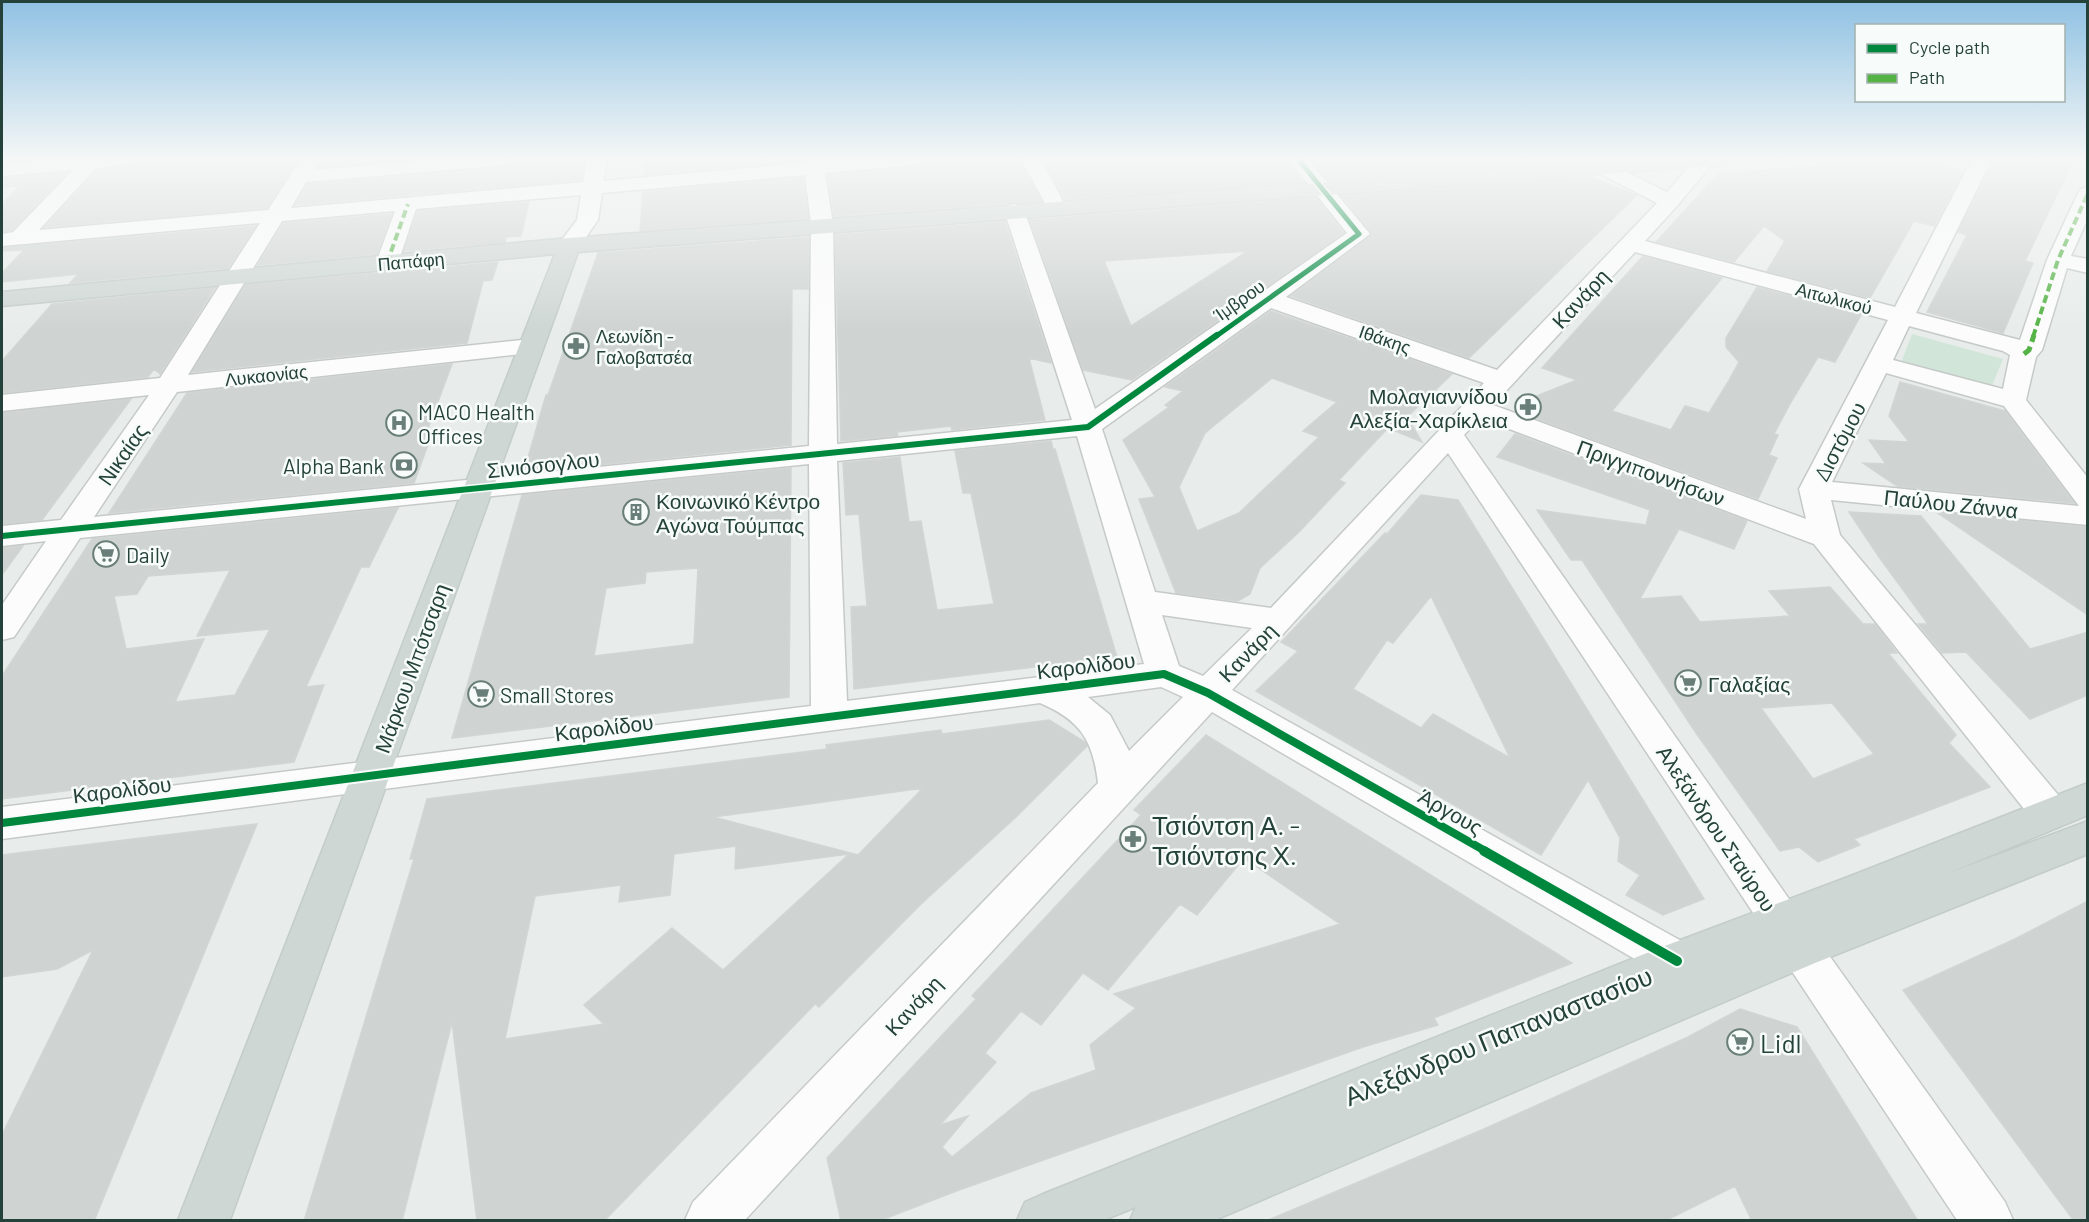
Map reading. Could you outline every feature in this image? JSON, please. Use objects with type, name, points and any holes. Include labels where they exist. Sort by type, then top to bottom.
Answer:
[{"type":"main road","name":"Παπάφη","points":[[2,299],[387,263],[578,232],[610,242],[931,216]]},
{"type":"main road","name":"Μάρκου Μπότσαρη","points":[[204,1221],[531,346],[578,232]]},
{"type":"main road","name":"Αλεξάνδρου Παπαναστασίου","points":[[1156,1221],[1791,935],[2050,813],[2088,798]]},
{"type":"main road","name":"Αλεξάνδρου Παπαναστασίου","points":[[1043,1221],[1677,961],[1791,935],[2088,837]]},
{"type":"street","points":[[11,239],[35,216]]},
{"type":"street","points":[[11,239],[265,216]]},
{"type":"street","name":"Νικαίας","points":[[2,629],[170,385],[275,216]]},
{"type":"street","points":[[387,263],[404,216]]},
{"type":"street","name":"Μάρκου Μπότσαρη","points":[[578,232],[583,216]]},
{"type":"street","points":[[821,216],[829,717]]},
{"type":"street","points":[[1016,216],[1088,426],[1164,674]]},
{"type":"street","name":"Ίμβρου","points":[[1088,426],[1359,234],[1344,216]]},
{"type":"street","name":"Κανάρη","points":[[711,1221],[1118,787],[1279,620],[1450,434],[1657,216]]},
{"type":"street","name":"Διστόμου","points":[[1953,216],[1880,364],[1814,489],[1825,537],[2050,813]]},
{"type":"street","points":[[2013,400],[2017,354],[2029,350],[2058,261],[2078,216]]},
{"type":"street","points":[[578,232],[610,242]]},
{"type":"street","name":"Αιτωλικού","points":[[1630,244],[1903,316],[2017,354]]},
{"type":"street","points":[[2058,261],[2088,266]]},
{"type":"street","name":"Ιθάκης","points":[[1268,299],[1503,380]]},
{"type":"street","name":"Λυκαονίας","points":[[2,403],[531,346]]},
{"type":"street","points":[[1880,364],[2013,400],[2088,499]]},
{"type":"street","name":"Πριγγιποννήσων","points":[[1477,408],[1825,537]]},
{"type":"street","name":"Σινιόσογλου","points":[[2,536],[1088,426]]},
{"type":"street","name":"Αλεξάνδρου Σταύρου","points":[[1450,434],[1987,1221]]},
{"type":"street","name":"Παύλου Ζάννα","points":[[1814,489],[2088,516]]},
{"type":"street","points":[[1141,601],[1279,620]]},
{"type":"street","name":"Καρολίδου","points":[[2,823],[1164,674],[1208,693]]},
{"type":"street","points":[[1041,689],[1080,708],[1094,721],[1112,751],[1118,787]]},
{"type":"street","name":"Άργους","points":[[1208,693],[1677,961]]},
{"type":"green space","points":[[1912,334],[2003,359],[1991,388],[1901,363]]},
{"type":"building","points":[[2,216],[25,216],[12,230],[2,232]]},
{"type":"building","points":[[55,216],[173,216],[45,227]]},
{"type":"building","points":[[391,216],[377,254],[258,265],[283,223]]},
{"type":"building","points":[[416,216],[526,216],[521,236],[506,237],[505,242],[404,251]]},
{"type":"building","points":[[641,216],[808,216],[808,218],[640,231]]},
{"type":"building","points":[[1082,216],[1330,216],[1344,233],[1132,380],[1083,370],[1030,220]],"holes":[[[1248,251],[1131,326],[1104,261]]]},
{"type":"building","points":[[1358,216],[1615,216],[1469,358],[1291,296],[1372,234]]},
{"type":"building","points":[[1680,216],[1939,216],[1934,226],[1914,221],[1870,298],[1767,271],[1785,241],[1764,226],[1734,262],[1656,242]]},
{"type":"building","points":[[1966,216],[2047,216],[2025,261],[2033,263],[2003,333],[1927,312],[1967,235],[1958,232]]},
{"type":"building","points":[[1005,222],[1051,363],[1029,358],[1045,420],[952,430],[951,426],[897,432],[898,436],[841,441],[835,235]]},
{"type":"building","points":[[256,226],[228,268],[70,283],[78,274],[2,282],[2,273],[24,250],[2,251],[2,248]]},
{"type":"building","points":[[809,237],[808,289],[792,289],[791,445],[529,472],[530,468],[525,468],[546,395],[548,395],[598,253]]},
{"type":"building","points":[[1643,256],[1722,278],[1612,411],[1671,430],[1685,406],[1709,413],[1728,382],[1739,362],[1726,347],[1726,338],[1757,287],[1861,315],[1835,362],[1818,357],[1791,402],[1774,434],[1778,435],[1769,455],[1777,458],[1758,499],[1518,412],[1516,404],[1577,380],[1542,368]]},
{"type":"building","points":[[498,262],[492,280],[483,281],[467,343],[192,372],[245,285]]},
{"type":"building","points":[[215,288],[160,374],[154,369],[148,377],[2,393],[2,361],[52,304]]},
{"type":"building","points":[[1271,311],[1452,374],[1407,417],[1422,442],[1388,428],[1339,480],[1345,483],[1299,532],[1260,568],[1250,594],[1238,601],[1176,593],[1139,499],[1155,497],[1123,440],[1169,407],[1165,405],[1183,391],[1165,387]],"holes":[[[1272,378],[1337,402],[1303,431],[1319,437],[1239,513],[1197,531],[1179,487],[1205,433]]]},
{"type":"building","points":[[452,364],[423,442],[429,442],[414,483],[109,513],[187,393]]},
{"type":"building","points":[[1900,382],[2005,411],[2074,503],[1897,486],[1863,463],[1886,464],[1869,440],[1909,442],[1889,416]]},
{"type":"building","points":[[131,399],[42,520],[2,524],[2,413]]},
{"type":"building","points":[[1515,434],[1747,521],[1734,549],[1679,529],[1640,599],[1681,596],[1700,622],[1790,616],[1769,591],[1830,587],[1863,624],[1875,624],[1897,653],[1888,653],[1956,735],[1949,743],[1990,787],[1854,839],[1860,845],[1818,862],[1799,847],[1780,851],[1696,733],[1582,560],[1571,560],[1537,510],[1646,525],[1650,510],[1497,457]],"holes":[[[1832,703],[1874,754],[1813,779],[1761,708]]]},
{"type":"building","points":[[1051,441],[1117,657],[854,689],[851,607],[867,606],[859,514],[846,515],[843,463],[900,457],[909,522],[921,521],[937,610],[994,604],[971,493],[963,493],[955,451]]},
{"type":"building","points":[[791,468],[789,697],[452,738],[522,495]],"holes":[[[698,568],[694,644],[594,656],[606,588],[645,583],[646,572]]]},
{"type":"building","points":[[1421,495],[1458,500],[1704,899],[1663,915],[1626,895],[1640,875],[1618,861],[1620,838],[1588,780],[1541,855],[1256,691],[1298,651],[1281,642],[1385,533],[1387,534]],"holes":[[[1431,596],[1510,758],[1433,714],[1421,728],[1353,689],[1387,640],[1393,643]]]},
{"type":"building","points":[[398,508],[369,567],[361,567],[306,687],[324,685],[294,762],[2,799],[2,676],[92,539]],"holes":[[[230,570],[197,636],[270,629],[235,695],[175,702],[204,639],[126,649],[114,596],[137,594],[148,576]]]},
{"type":"building","points":[[1849,512],[1921,516],[2030,649],[2088,632],[2088,695],[2030,719],[1966,652],[1942,653],[1918,624],[1928,624]]},
{"type":"building","points":[[1936,512],[2088,527],[2088,615]]},
{"type":"building","points":[[23,546],[2,575],[2,548]]},
{"type":"building","points":[[1049,720],[1085,742],[1087,746],[1016,817],[921,904],[819,1007],[815,1004],[604,1221],[477,1221],[452,1022],[402,1221],[304,1221],[414,859],[410,859],[427,799],[827,749],[826,745],[941,730],[942,734]],"holes":[[[923,788],[858,855],[713,817],[802,805]],[[736,846],[735,869],[849,854],[723,970],[672,928],[584,1005],[604,1024],[505,1039],[535,896],[621,885],[619,902],[670,895],[674,854]]]},
{"type":"building","points":[[1206,735],[1572,963],[1434,1018],[1438,1025],[1363,1047],[959,1190],[879,1221],[841,1221],[827,1158],[976,999],[972,996],[1141,815],[1134,810]],"holes":[[[1244,858],[1340,924],[1114,994],[1136,1008],[1090,1045],[1096,1070],[1031,1093],[952,1157],[942,1147],[968,1116],[940,1125],[996,1062],[985,1053],[1021,1011],[1041,1025],[1083,973],[1108,990],[1180,904],[1197,915]]]},
{"type":"building","points":[[257,824],[94,1221],[2,1221],[2,1135],[93,950],[57,969],[2,977],[2,855]]},
{"type":"building","points":[[2088,901],[2088,1221],[2074,1221],[1903,990],[2015,939]]},
{"type":"building","points":[[1740,1009],[1797,1027],[1918,1221],[1752,1221],[1735,1186],[1665,1221],[1266,1221],[1484,1129],[1688,1037]]},
{"type":"marked path","points":[[387,263],[404,216]]},
{"type":"marked path","points":[[2024,354],[2029,350],[2058,260],[2078,216]]},
{"type":"cycle path","points":[[2,536],[1088,427],[1359,234],[1344,216]]},
{"type":"cycle path","points":[[2,823],[1164,674],[1208,693],[1677,961]]},
{"type":"place","name":"Λεωνίδη - Γαλοβατσέα","points":[[576,346]]},
{"type":"place","name":"Μολαγιαννίδου Αλεξία-Χαρίκλεια","points":[[1528,407]]},
{"type":"place","name":"MACO Health Offices","points":[[399,423]]},
{"type":"place","name":"Alpha Bank","points":[[404,465]]},
{"type":"place","name":"Κοινωνικό Κέντρο Αγώνα Τούμπας","points":[[636,512]]},
{"type":"place","name":"Daily","points":[[106,554]]},
{"type":"place","name":"Γαλαξίας","points":[[1688,683]]},
{"type":"place","name":"Small Stores","points":[[481,694]]},
{"type":"place","name":"Τσιόντση Α. - Τσιόντσης Χ.","points":[[1133,839]]},
{"type":"place","name":"Lidl","points":[[1740,1042]]}]
